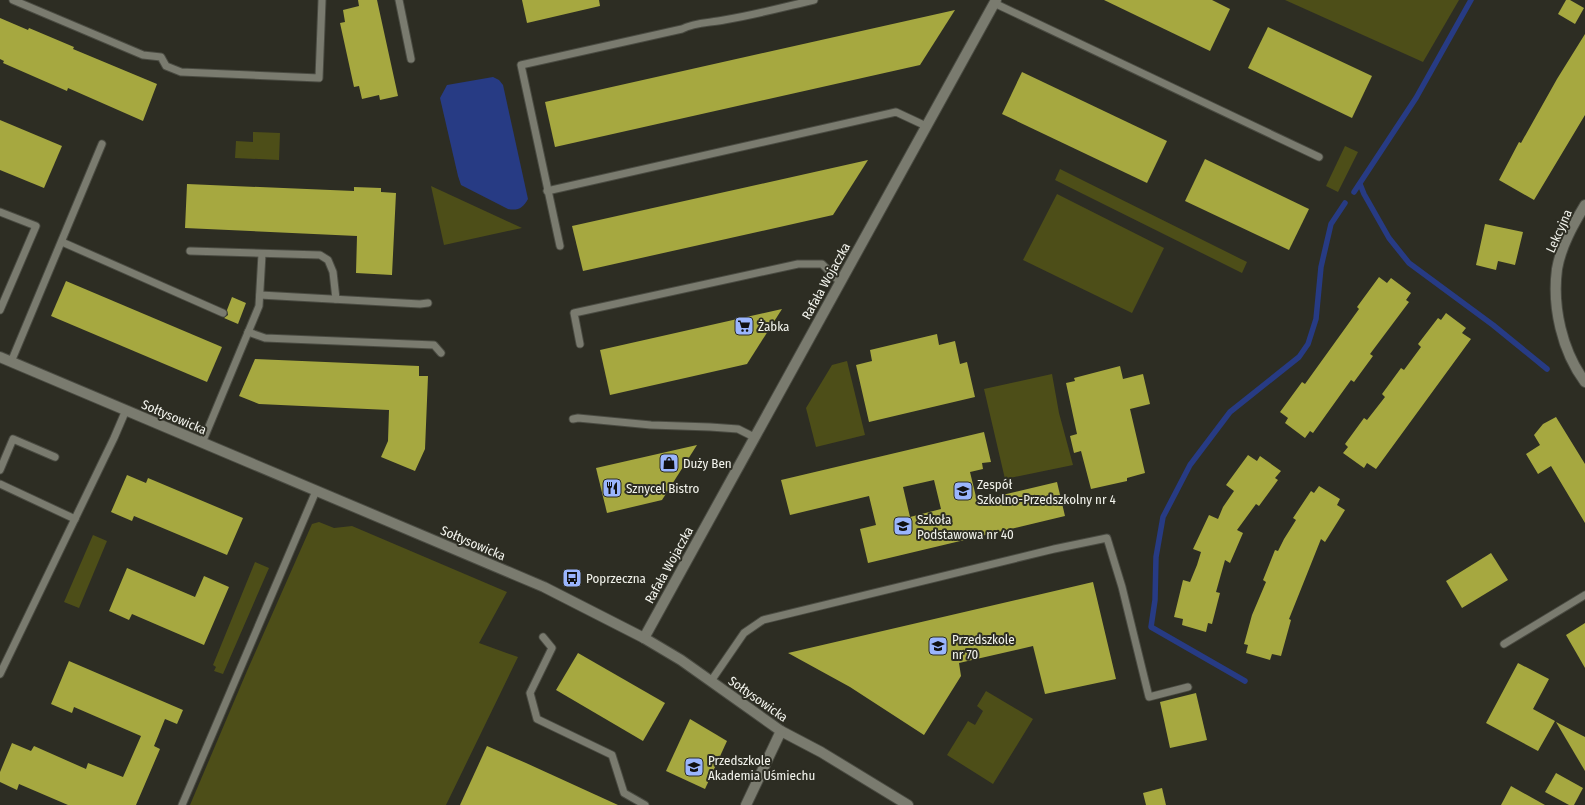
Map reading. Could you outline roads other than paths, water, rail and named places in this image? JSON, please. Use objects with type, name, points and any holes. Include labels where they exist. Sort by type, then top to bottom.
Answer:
[{"type":"street","name":"Rafała Wojaczka","points":[[644,638],[995,2]]},
{"type":"street","name":"Lekcyjna","points":[[1585,205],[1573,224],[1564,246],[1558,268],[1555,292],[1565,344],[1579,374],[1585,382]]},
{"type":"street","name":"Sołtysowicka","points":[[0,357],[544,587],[644,638],[681,660],[781,731],[821,752],[908,805]]},
{"type":"street","points":[[746,805],[781,731]]},
{"type":"lane","points":[[13,0],[143,55],[161,57],[166,66],[181,72],[319,78],[322,0]]},
{"type":"lane","points":[[398,0],[411,59]]},
{"type":"lane","points":[[560,246],[521,65],[682,29],[687,26],[700,23],[723,20],[814,0]]},
{"type":"lane","points":[[995,2],[1319,158]]},
{"type":"lane","points":[[547,191],[896,112],[926,126]]},
{"type":"lane","points":[[11,362],[102,144]]},
{"type":"lane","points":[[0,212],[36,226],[0,310]]},
{"type":"lane","points":[[62,242],[223,313]]},
{"type":"lane","points":[[190,252],[320,255],[328,260],[333,272],[336,300]]},
{"type":"lane","points":[[202,443],[259,306],[262,254]]},
{"type":"lane","points":[[580,344],[574,313],[798,264],[822,264],[840,282]]},
{"type":"lane","points":[[260,295],[336,300],[420,304],[428,303]]},
{"type":"lane","points":[[248,332],[265,338],[434,345],[441,353]]},
{"type":"lane","points":[[0,674],[126,410]]},
{"type":"lane","points":[[573,419],[578,418],[651,425],[738,429],[754,438]]},
{"type":"lane","points":[[0,470],[13,439],[55,457]]},
{"type":"lane","points":[[0,484],[75,519]]},
{"type":"lane","points":[[182,805],[316,491]]},
{"type":"lane","points":[[711,681],[744,633],[763,620],[1054,549],[1107,538],[1122,587],[1149,697],[1188,687]]},
{"type":"lane","points":[[1504,644],[1585,595]]},
{"type":"lane","points":[[543,637],[552,648],[530,693],[537,719],[612,754],[624,793],[645,805]]},
{"type":"water","points":[[493,77],[499,80],[503,85],[528,199],[522,207],[515,210],[508,209],[461,185],[440,98],[447,85]]},
{"type":"waterway","points":[[1354,192],[1416,98],[1471,0]]},
{"type":"waterway","points":[[1360,184],[1364,194],[1389,238],[1409,263],[1493,325],[1547,369]]},
{"type":"waterway","points":[[1245,681],[1151,627],[1155,600],[1156,557],[1163,517],[1190,465],[1230,412],[1299,357],[1308,344],[1316,319],[1321,267],[1331,224],[1345,203]]},
{"type":"place","name":"Żabka","points":[[744,326]]},
{"type":"place","name":"Duży Ben","points":[[669,463]]},
{"type":"place","name":"Sznycel Bistro","points":[[612,488]]},
{"type":"place","name":"Zespół Szkolno-Przedszkolny nr 4","points":[[963,491]]},
{"type":"place","name":"Szkoła Podstawowa nr 40","points":[[903,526]]},
{"type":"place","name":"Poprzeczna","points":[[572,578]]},
{"type":"place","name":"Przedszkole nr 70","points":[[938,646]]},
{"type":"place","name":"Przedszkole Akademia Uśmiechu","points":[[694,767]]}]
